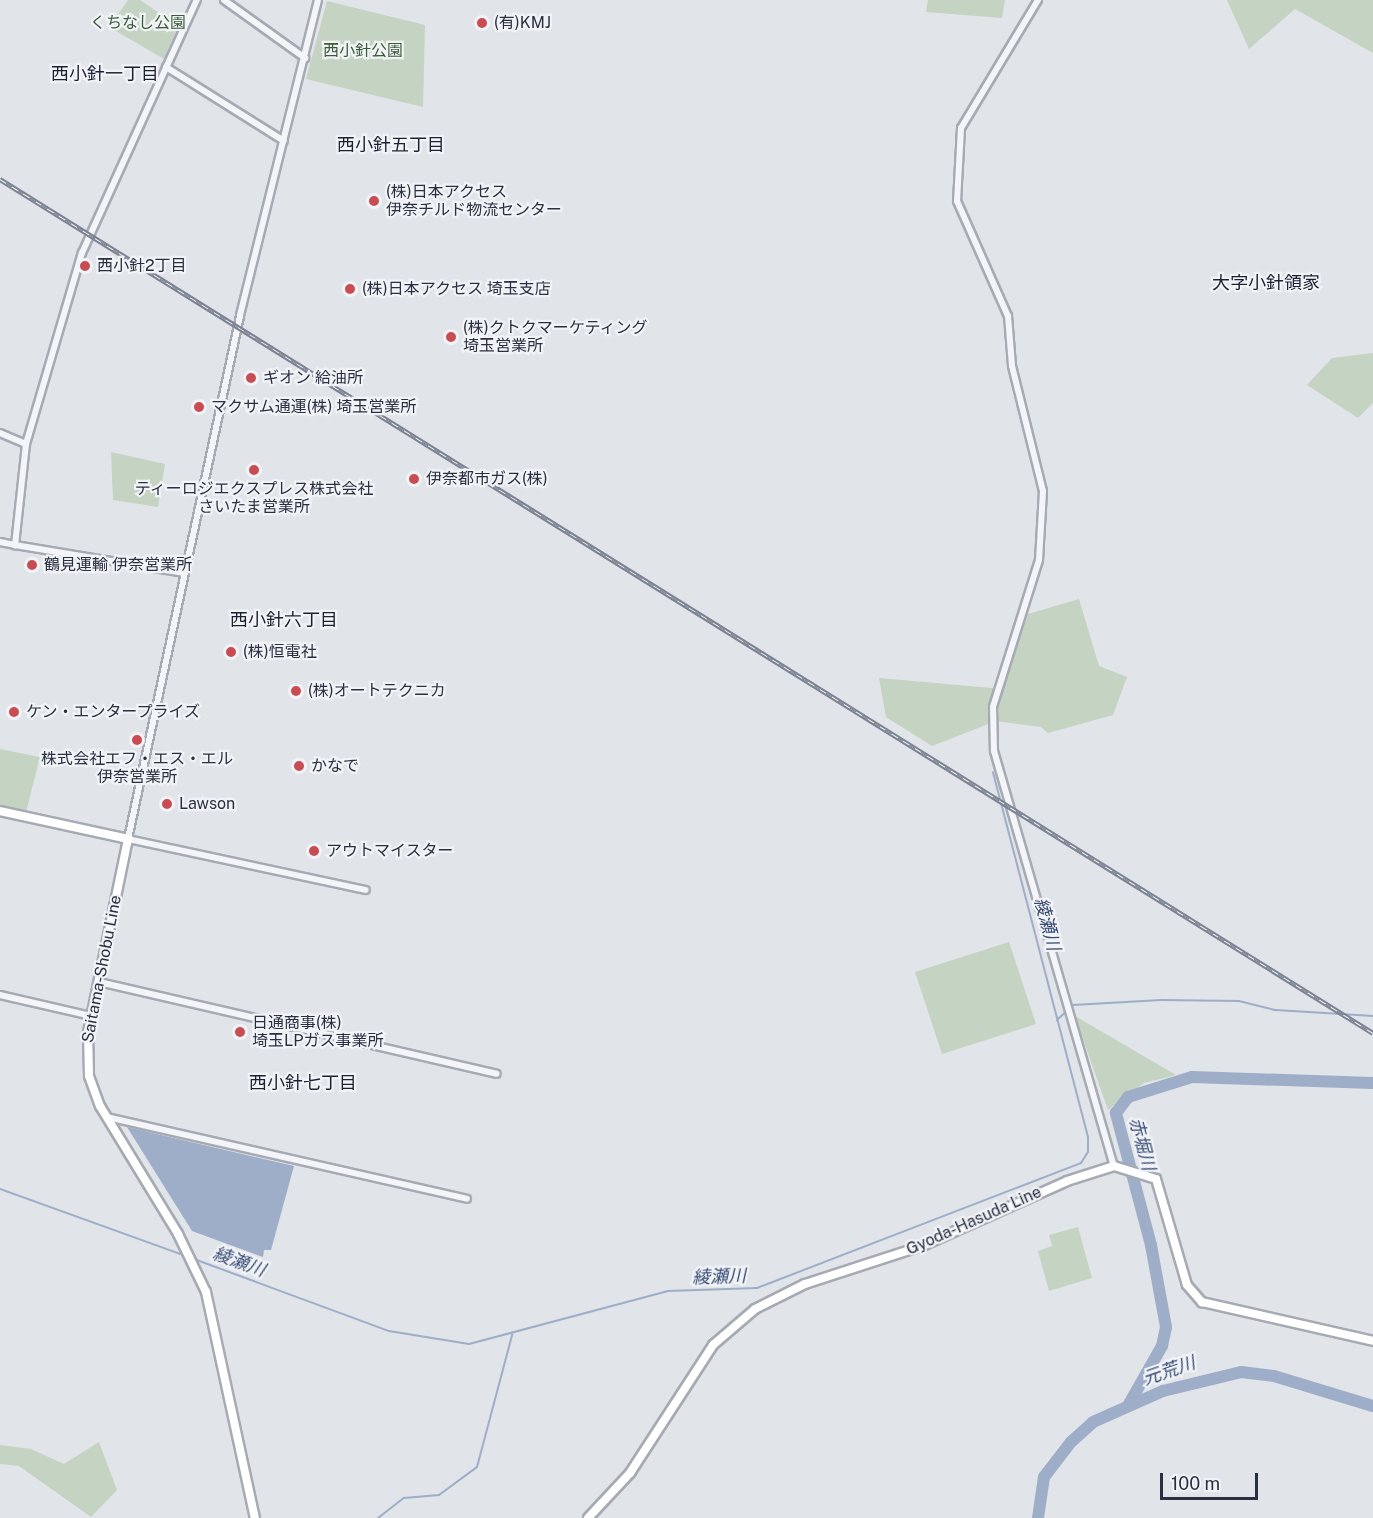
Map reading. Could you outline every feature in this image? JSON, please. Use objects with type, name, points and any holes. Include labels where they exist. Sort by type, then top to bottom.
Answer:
[{"type":"main road","points":[[0,811],[128,839]]},
{"type":"main road","name":"Saitama-Shobu Line","points":[[128,839],[91,1017],[88,1066],[106,1117],[195,1267],[215,1323],[255,1518]]},
{"type":"main road","name":"Gyoda-Hasuda Line","points":[[588,1518],[630,1473],[713,1345],[755,1309],[795,1288],[922,1246],[1067,1181],[1116,1167],[1151,1173],[1159,1184],[1187,1285],[1202,1302],[1373,1341]]},
{"type":"street","points":[[15,545],[26,444],[82,253],[197,0]]},
{"type":"street","points":[[224,0],[305,58]]},
{"type":"street","points":[[318,0],[185,573],[128,839],[366,890]]},
{"type":"street","points":[[1038,0],[961,128],[957,201],[1008,316],[1012,366],[1043,490],[1039,560],[993,706],[994,751],[1116,1167]]},
{"type":"street","points":[[166,68],[284,141]]},
{"type":"street","points":[[0,433],[26,444]]},
{"type":"street","points":[[0,542],[185,573]]},
{"type":"street","points":[[99,982],[497,1074]]},
{"type":"street","points":[[0,995],[91,1017]]},
{"type":"street","points":[[106,1117],[467,1199]]},
{"type":"green space","name":"くちなし公園","points":[[128,0],[140,0],[178,26],[164,59],[109,27]]},
{"type":"green space","points":[[928,0],[1005,0],[1002,18],[926,12]]},
{"type":"green space","points":[[1227,0],[1373,0],[1373,53],[1295,9],[1249,49]]},
{"type":"green space","name":"西小針公園","points":[[327,1],[425,25],[423,107],[306,79]]},
{"type":"green space","points":[[1373,353],[1373,403],[1358,418],[1307,385],[1332,358]]},
{"type":"green space","points":[[111,452],[165,464],[158,507],[113,500]]},
{"type":"green space","points":[[1079,599],[1099,666],[1127,677],[1113,715],[1048,733],[1041,727],[996,721],[932,746],[886,717],[879,678],[1003,689],[1028,614]]},
{"type":"green space","points":[[0,749],[40,757],[25,816],[0,811]]},
{"type":"green space","points":[[1009,942],[1036,1024],[942,1054],[915,972]]},
{"type":"green space","points":[[1075,1016],[1176,1075],[1144,1083],[1108,1110]]},
{"type":"green space","points":[[1078,1227],[1092,1278],[1049,1291],[1038,1251],[1052,1246],[1049,1235]]},
{"type":"green space","points":[[99,1442],[117,1490],[91,1517],[19,1466],[0,1464],[0,1445],[31,1449],[64,1464]]},
{"type":"water","points":[[127,1127],[294,1166],[271,1250],[264,1250],[263,1257],[192,1231]]},
{"type":"waterway","name":"綾瀬川","points":[[194,1259],[389,1331],[469,1344],[668,1291],[757,1288],[1081,1163],[1088,1152],[1088,1137],[993,772]]},
{"type":"waterway","points":[[1057,1020],[1073,1005],[1161,1000],[1239,1001],[1276,1010],[1373,1016]]},
{"type":"waterway","name":"赤堀川","points":[[1129,1404],[1162,1346],[1166,1327],[1151,1245],[1116,1113],[1128,1097],[1192,1077],[1373,1083]]},
{"type":"waterway","name":"綾瀬川","points":[[0,1189],[186,1256]]},
{"type":"waterway","points":[[378,1518],[404,1498],[439,1495],[477,1467],[512,1335]]},
{"type":"waterway","name":"元荒川","points":[[1038,1518],[1044,1477],[1071,1442],[1093,1422],[1163,1391],[1241,1372],[1274,1376],[1373,1406]]},
{"type":"railway","points":[[0,179],[1373,1033]]},
{"type":"place","name":"(有)KMJ","points":[[482,23]]},
{"type":"place","name":"(株)日本アクセス 伊奈チルド物流センター","points":[[374,201]]},
{"type":"place","name":"西小針2丁目","points":[[85,266]]},
{"type":"place","name":"(株)日本アクセス 埼玉支店","points":[[350,289]]},
{"type":"place","name":"(株)クトクマーケティング 埼玉営業所","points":[[451,337]]},
{"type":"place","name":"ギオン 給油所","points":[[251,378]]},
{"type":"place","name":"マクサム通運(株) 埼玉営業所","points":[[199,407]]},
{"type":"place","name":"ティーロジエクスプレス株式会社 さいたま営業所","points":[[254,470]]},
{"type":"place","name":"伊奈都市ガス(株)","points":[[414,479]]},
{"type":"place","name":"鶴見運輸 伊奈営業所","points":[[32,565]]},
{"type":"place","name":"(株)恒電社","points":[[231,652]]},
{"type":"place","name":"(株)オートテクニカ","points":[[296,691]]},
{"type":"place","name":"ケン・エンタープライズ","points":[[14,712]]},
{"type":"place","name":"株式会社エフ・エス・エル 伊奈営業所","points":[[137,740]]},
{"type":"place","name":"かなで","points":[[299,766]]},
{"type":"place","name":"Lawson","points":[[167,804]]},
{"type":"place","name":"アウトマイスター","points":[[314,851]]},
{"type":"place","name":"日通商事(株) 埼玉LPガス事業所","points":[[240,1032]]},
{"type":"district","name":"西小針一丁目","points":[[105,74]]},
{"type":"district","name":"西小針五丁目","points":[[391,145]]},
{"type":"district","name":"大字小針領家","points":[[1266,283]]},
{"type":"district","name":"西小針六丁目","points":[[284,620]]},
{"type":"district","name":"西小針七丁目","points":[[303,1083]]}]
